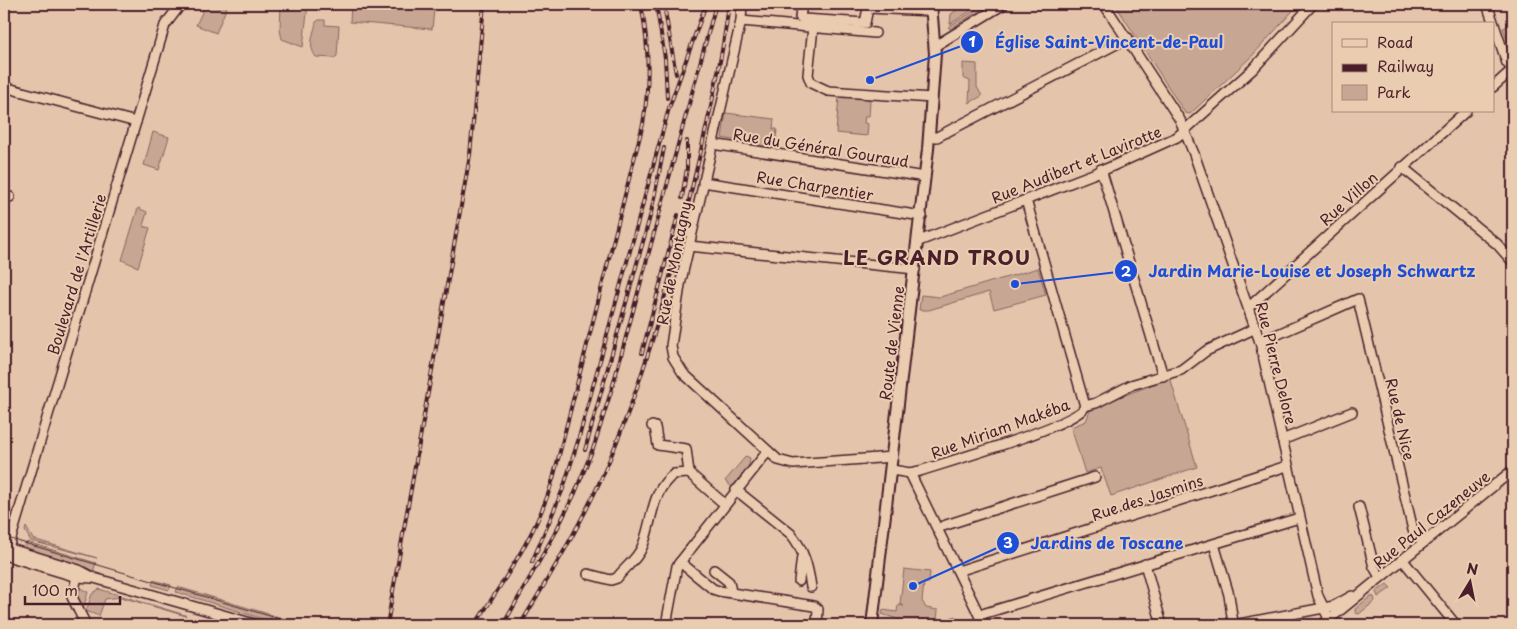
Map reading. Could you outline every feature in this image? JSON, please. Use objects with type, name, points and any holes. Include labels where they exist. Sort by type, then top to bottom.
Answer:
[{"type":"main road","name":"Route de Vienne","points":[[872,625],[892,470],[930,137],[935,46],[932,7]]},
{"type":"street","name":"Boulevard de l'Artillerie","points":[[6,551],[165,25],[181,4]]},
{"type":"street","name":"Rue de Montagny","points":[[742,4],[741,21],[678,296],[672,337],[673,357],[683,373],[778,460],[793,464],[893,457]]},
{"type":"street","points":[[802,4],[800,17],[803,19],[856,23],[865,23],[870,6],[932,7]]},
{"type":"street","points":[[935,46],[1004,4]]},
{"type":"street","name":"Rue Pierre Delore","points":[[1104,4],[1128,38],[1185,131],[1249,307],[1260,342],[1299,518],[1322,608]]},
{"type":"street","name":"Rue Audibert et Lavirotte","points":[[919,241],[1101,170],[1177,137],[1254,69],[1313,4]]},
{"type":"street","points":[[1487,4],[1493,22]]},
{"type":"street","points":[[741,21],[875,33]]},
{"type":"street","points":[[1494,25],[1507,63],[1513,69],[1494,86]]},
{"type":"street","points":[[813,27],[808,75],[812,83],[828,90],[932,98]]},
{"type":"street","points":[[930,137],[937,138],[1128,38]]},
{"type":"street","points":[[4,87],[136,122]]},
{"type":"street","name":"Rue Villon","points":[[1249,307],[1465,112]]},
{"type":"street","name":"Rue du Général Gouraud","points":[[712,144],[925,177]]},
{"type":"street","points":[[1402,167],[1497,244],[1513,262]]},
{"type":"street","points":[[1101,170],[1162,376]]},
{"type":"street","name":"Rue Charpentier","points":[[703,182],[922,216]]},
{"type":"street","points":[[1026,200],[1085,406]]},
{"type":"street","points":[[689,246],[915,269]]},
{"type":"street","name":"Rue de Nice","points":[[1260,342],[1358,299],[1413,530],[1424,542]]},
{"type":"street","name":"Rue Miriam Makéba","points":[[910,473],[1063,423],[1080,414],[1085,406],[1096,403],[1131,385],[1181,370],[1206,351],[1256,328]]},
{"type":"street","points":[[1282,440],[1352,412]]},
{"type":"street","points":[[652,426],[657,431],[658,444],[686,449],[688,473],[721,502]]},
{"type":"street","points":[[666,625],[674,577],[680,562],[768,451]]},
{"type":"street","name":"Rue des Jasmins","points":[[958,571],[1287,466]]},
{"type":"street","points":[[892,470],[910,473],[984,625]]},
{"type":"street","name":"Rue Paul Cazeneuve","points":[[1328,624],[1380,577],[1513,470]]},
{"type":"street","points":[[588,574],[611,580],[616,578],[620,572],[632,563],[643,546],[660,488],[674,474],[688,473]]},
{"type":"street","points":[[942,526],[1095,477]]},
{"type":"street","points":[[736,490],[791,534],[803,553],[811,587]]},
{"type":"street","points":[[1359,507],[1374,567],[1380,577]]},
{"type":"street","points":[[979,615],[1299,518]]},
{"type":"street","points":[[1214,544],[1229,594],[1233,624]]},
{"type":"street","points":[[6,551],[77,577],[94,578]]},
{"type":"street","points":[[6,551],[79,570],[94,578],[253,625]]},
{"type":"street","points":[[799,581],[803,553]]},
{"type":"street","points":[[1402,559],[1456,625]]},
{"type":"street","points":[[680,562],[713,588],[814,606],[818,609],[817,625]]},
{"type":"street","points":[[1145,564],[1162,625]]},
{"type":"street","points":[[714,570],[729,582],[733,592]]},
{"type":"street","points":[[77,577],[72,597],[86,625]]},
{"type":"street","name":"Rue Paul Cazeneuve","points":[[1233,624],[1334,606],[1366,589]]},
{"type":"street","points":[[1322,608],[1328,624]]},
{"type":"street","points":[[1317,625],[1322,608]]},
{"type":"green space","points":[[206,4],[228,4],[216,33],[196,25]]},
{"type":"green space","points":[[281,4],[308,4],[303,47],[282,39],[280,30]]},
{"type":"green space","points":[[351,4],[434,10],[432,29],[350,22]]},
{"type":"green space","points":[[952,4],[981,4],[950,24],[951,14],[956,11]]},
{"type":"green space","points":[[985,4],[990,4],[950,29],[948,27]]},
{"type":"green space","points":[[1115,4],[1299,4],[1253,55],[1190,114],[1185,113]]},
{"type":"green space","points":[[325,20],[325,25],[339,26],[337,56],[334,58],[316,57],[313,53],[312,40],[316,22]]},
{"type":"green space","points":[[1509,26],[1513,35],[1513,56],[1503,28]]},
{"type":"green space","points":[[963,63],[977,64],[977,87],[982,96],[969,103],[970,81],[963,78]]},
{"type":"green space","points":[[839,96],[867,98],[870,101],[869,116],[865,116],[864,123],[868,124],[867,136],[836,133]]},
{"type":"green space","points":[[726,113],[774,119],[773,129],[777,129],[775,148],[722,138]]},
{"type":"green space","points":[[153,132],[169,137],[159,170],[144,165]]},
{"type":"green space","points":[[138,208],[147,212],[143,226],[150,228],[138,267],[122,260]]},
{"type":"green space","points":[[1038,268],[1046,295],[994,309],[989,292],[929,310],[919,310],[921,295],[940,297]]},
{"type":"green space","points":[[1170,378],[1197,467],[1111,496],[1101,468],[1085,473],[1071,427],[1086,421],[1091,408]]},
{"type":"green space","points":[[746,456],[750,458],[749,465],[732,487],[725,481]]},
{"type":"green space","points":[[26,527],[33,539],[97,558],[31,541],[25,531]]},
{"type":"green space","points":[[27,542],[96,563],[93,572],[24,550]]},
{"type":"green space","points":[[904,569],[930,572],[929,583],[924,583],[922,601],[926,608],[938,610],[937,621],[943,622],[955,616],[955,625],[900,625],[900,620],[882,614],[883,610],[897,612],[898,605],[904,606],[900,604]]},
{"type":"green space","points":[[153,580],[171,585],[169,590],[152,585]]},
{"type":"green space","points":[[1387,584],[1391,588],[1378,597],[1376,592]]},
{"type":"green space","points":[[78,587],[88,592],[82,613],[76,600]]},
{"type":"green space","points":[[178,587],[272,615],[270,621],[176,592]]},
{"type":"green space","points":[[99,589],[186,616],[121,597],[105,599],[99,616],[86,611],[92,594]]},
{"type":"green space","points":[[1371,596],[1374,597],[1375,601],[1359,614],[1355,613],[1355,609]]},
{"type":"green space","points":[[276,616],[290,621],[289,625],[273,625]]},
{"type":"green space","points":[[1294,619],[1296,625],[1260,625]]},
{"type":"tram line","points":[[4,537],[300,625]]},
{"type":"tram line","points":[[1269,625],[1302,619],[1320,625]]},
{"type":"railway","points":[[387,625],[470,155],[484,4]]},
{"type":"railway","points":[[475,625],[509,573],[529,537],[553,479],[643,124],[648,64],[641,4]]},
{"type":"railway","points":[[656,4],[665,58],[667,98]]},
{"type":"railway","points":[[532,562],[563,489],[578,441],[669,108],[706,4]]},
{"type":"railway","points":[[503,625],[554,535],[575,493],[594,446],[613,385],[716,4]]},
{"type":"railway","points":[[520,625],[584,515],[617,442],[642,372],[673,265],[702,145],[717,75],[729,4]]},
{"type":"railway","points":[[665,11],[676,74]]},
{"type":"railway","points":[[682,198],[687,168],[687,141]]},
{"type":"railway","points":[[585,450],[651,213],[664,148]]},
{"type":"railway","points":[[642,353],[678,215]]},
{"type":"place","name":"Église Saint-Vincent-de-Paul","points":[[870,80]]},
{"type":"place","name":"Jardin Marie-Louise et Joseph Schwartz","points":[[1015,284]]},
{"type":"place","name":"Jardins de Toscane","points":[[913,586]]},
{"type":"district","name":"LE GRAND TROU","points":[[937,257]]}]
